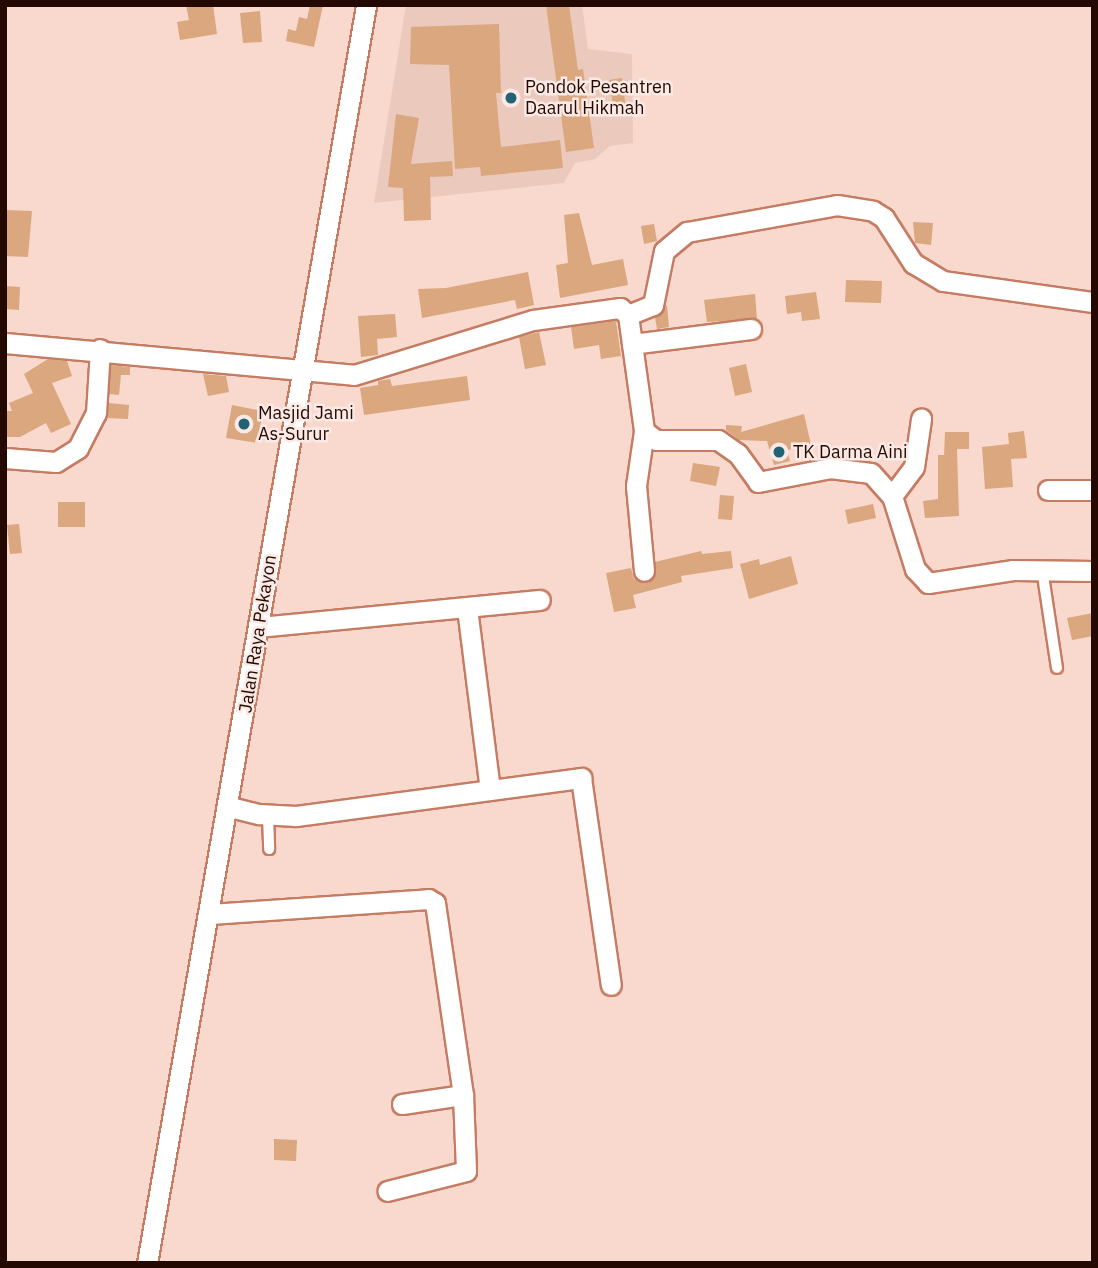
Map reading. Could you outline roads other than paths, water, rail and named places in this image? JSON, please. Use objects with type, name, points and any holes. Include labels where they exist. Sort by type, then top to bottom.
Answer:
[{"type":"street","name":"Jalan Raya Pekayon","points":[[147,1263],[307,370],[366,5]]},
{"type":"street","points":[[628,315],[653,304],[664,251],[687,232],[837,205],[873,211],[884,218],[913,263],[943,281],[1093,302]]},
{"type":"street","points":[[5,343],[100,349],[354,375],[533,320],[613,306],[628,315]]},
{"type":"street","points":[[628,315],[644,431],[636,486],[644,571]]},
{"type":"street","points":[[632,344],[751,329]]},
{"type":"street","points":[[5,457],[56,462],[78,448],[96,413],[100,349]]},
{"type":"street","points":[[891,496],[914,467],[921,419]]},
{"type":"street","points":[[644,431],[656,440],[707,438],[728,445],[758,482],[849,468],[871,473],[891,496],[915,569],[928,583],[1042,568],[1093,570]]},
{"type":"street","points":[[1048,490],[1093,490]]},
{"type":"street","points":[[259,627],[540,600]]},
{"type":"street","points":[[467,608],[490,790]]},
{"type":"street","points":[[230,807],[268,815],[296,816],[581,778],[611,985]]},
{"type":"street","points":[[210,914],[428,899],[435,903],[463,1095],[466,1171],[387,1191]]},
{"type":"street","points":[[402,1104],[463,1095]]},
{"type":"lane","points":[[1042,568],[1057,668]]},
{"type":"lane","points":[[268,815],[269,849]]},
{"type":"place","name":"Pondok Pesantren Daarul Hikmah","points":[[511,98]]},
{"type":"place","name":"Masjid Jami As-Surur","points":[[244,424]]},
{"type":"place","name":"TK Darma Aini","points":[[779,452]]}]
